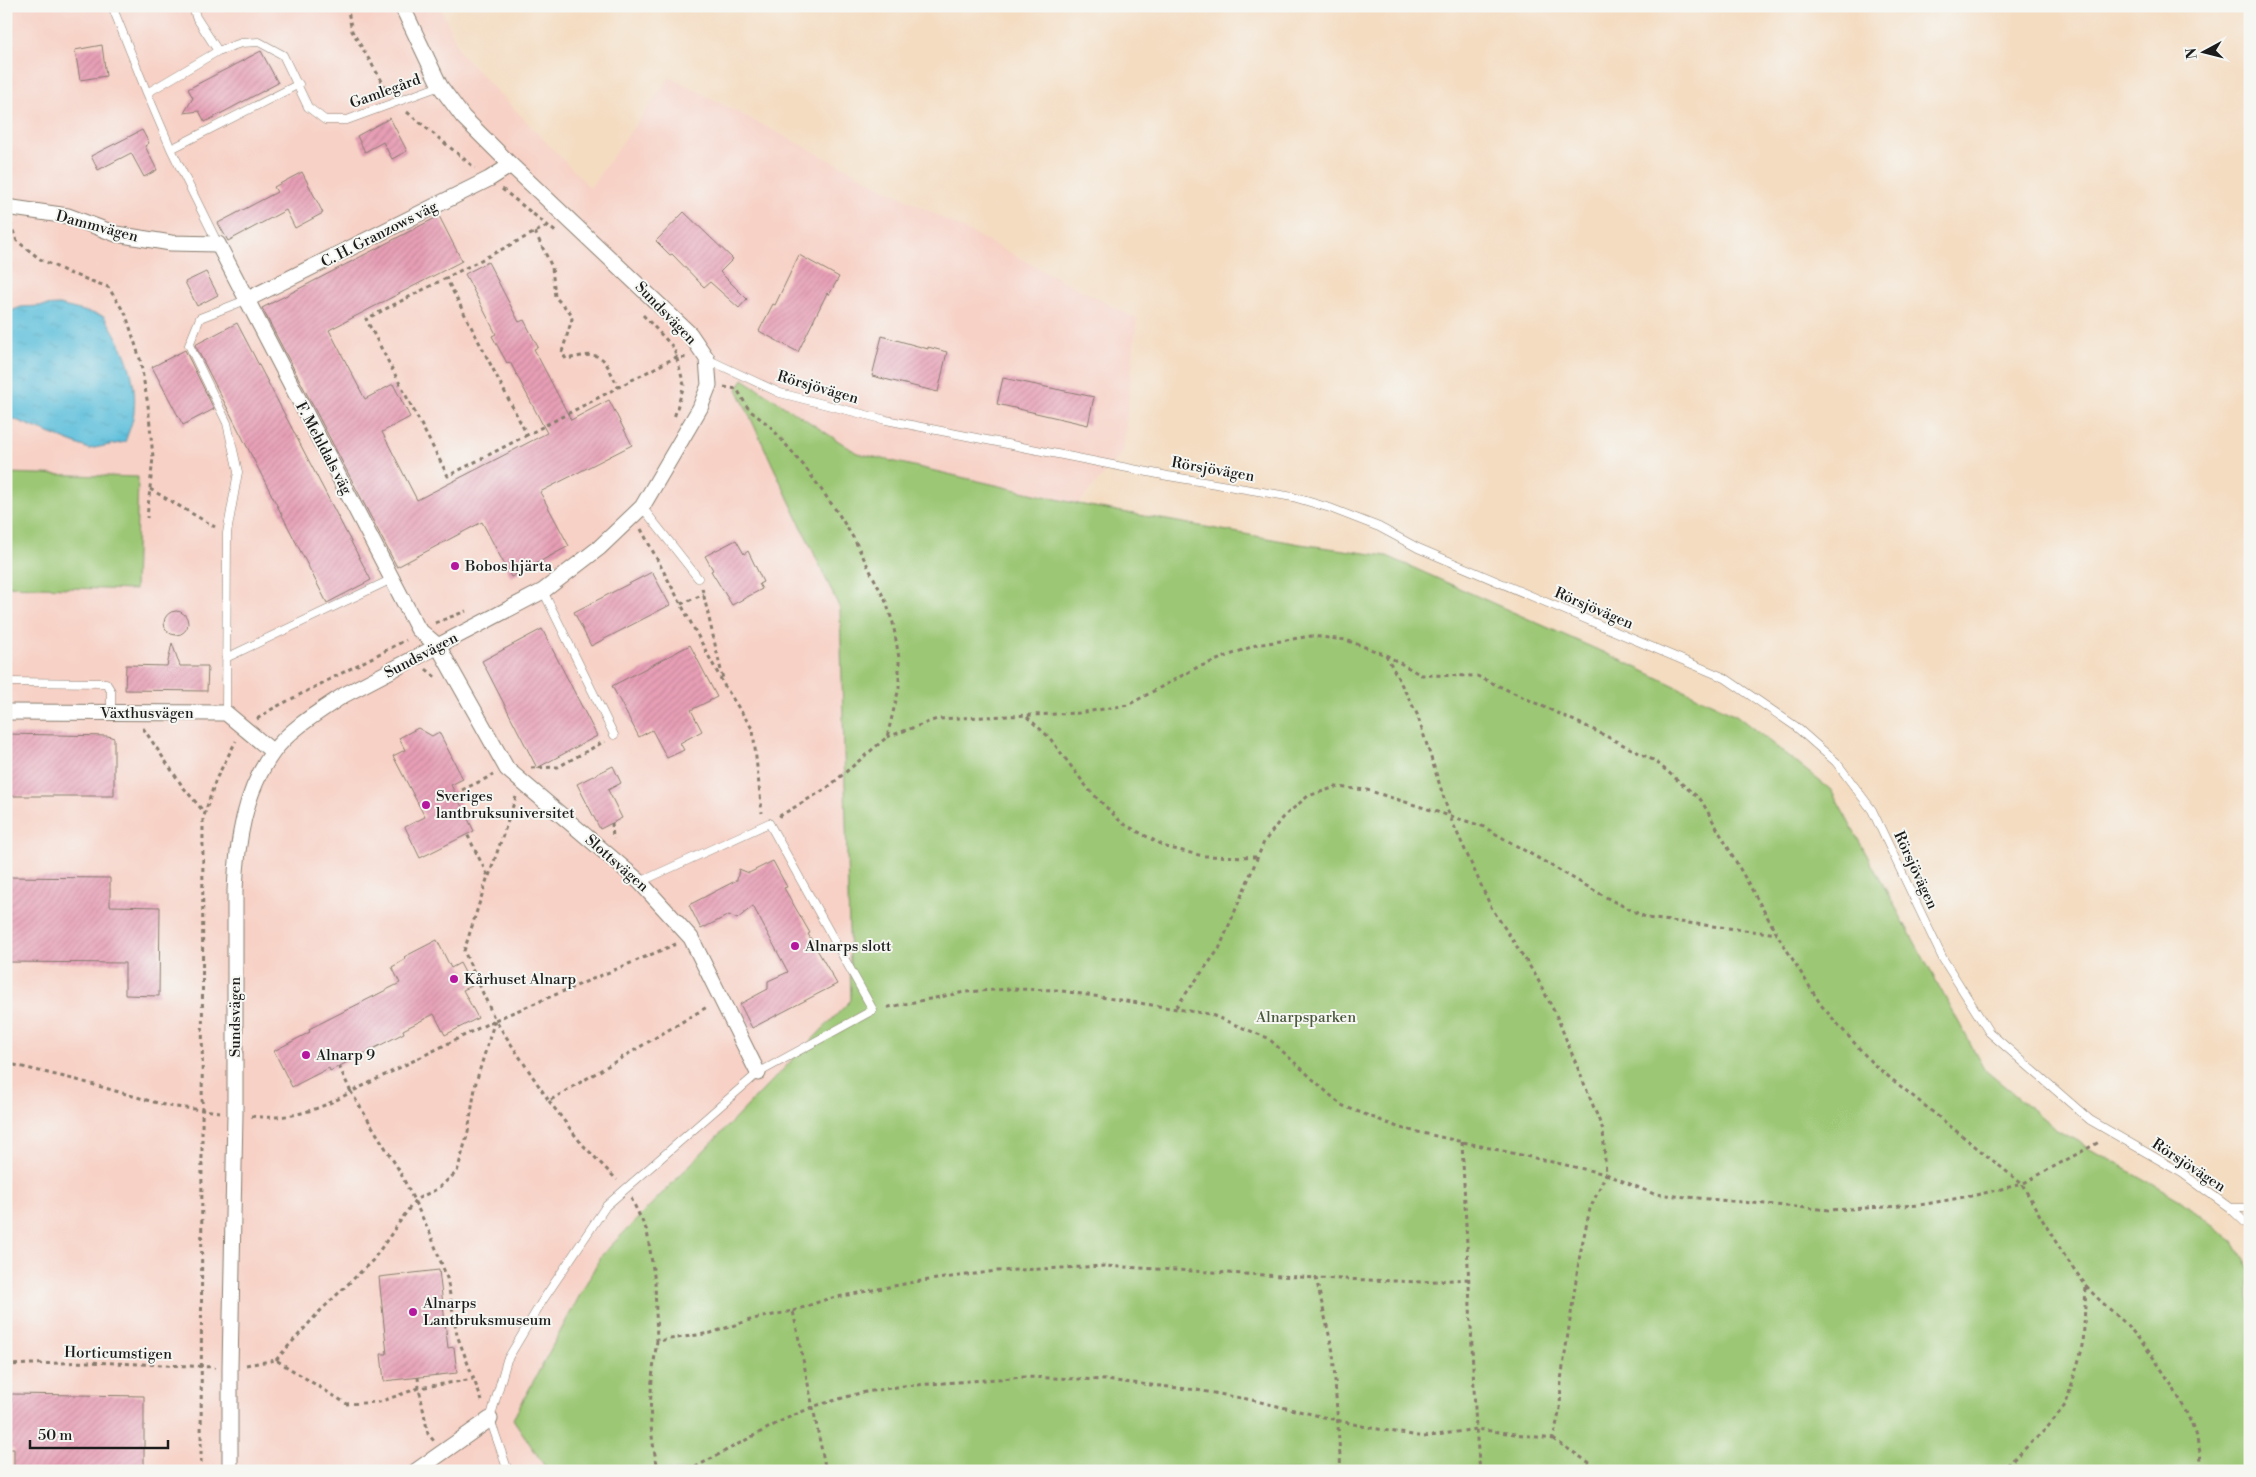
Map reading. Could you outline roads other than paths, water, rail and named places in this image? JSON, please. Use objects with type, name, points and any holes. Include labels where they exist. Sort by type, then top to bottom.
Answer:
[{"type":"street","name":"Sundsvägen","points":[[230,1471],[230,1368],[236,1114],[234,927],[236,854],[240,830],[256,782],[273,752],[294,731],[324,708],[344,695],[543,590],[599,548],[638,511],[700,408],[709,384],[707,359],[684,328],[511,165],[463,117],[440,86],[402,6]]},
{"type":"street","name":"C. H. Granzows väg","points":[[246,300],[489,179],[511,165]]},
{"type":"street","name":"Dammvägen","points":[[7,207],[68,216],[116,234],[171,243],[218,244]]},
{"type":"street","name":"F. Mehldals väg","points":[[218,244],[418,629],[438,646]]},
{"type":"street","name":"Slottsvägen","points":[[438,646],[507,769],[640,882],[691,938],[758,1073]]},
{"type":"street","name":"Växthusvägen","points":[[6,712],[226,713]]},
{"type":"street","points":[[226,713],[273,752]]},
{"type":"street","points":[[416,1471],[490,1419]]},
{"type":"lane","points":[[112,6],[171,150],[218,244]]},
{"type":"lane","points":[[193,6],[196,17],[218,50]]},
{"type":"lane","name":"Gamlegård","points":[[147,93],[218,50],[241,43],[259,42],[284,55],[308,106],[325,120],[347,120],[440,86]]},
{"type":"lane","points":[[171,150],[299,84]]},
{"type":"lane","points":[[226,713],[227,533],[238,472],[227,423],[189,345],[200,318],[246,300]]},
{"type":"lane","name":"Rörsjövägen","points":[[707,359],[780,393],[886,420],[1168,476],[1293,497],[1330,508],[1379,527],[1418,548],[1725,678],[1795,726],[1836,762],[1872,810],[1943,959],[1989,1032],[2090,1120],[2182,1173],[2230,1208],[2250,1227]]},
{"type":"lane","points":[[638,511],[698,578]]},
{"type":"lane","points":[[226,658],[392,579]]},
{"type":"lane","points":[[543,590],[614,735]]},
{"type":"lane","points":[[6,682],[106,683],[111,691],[112,712]]},
{"type":"lane","points":[[508,1471],[490,1419],[507,1360],[541,1303],[606,1206],[627,1190],[758,1073],[873,1010],[766,824],[640,882]]},
{"type":"lane","points":[[2230,1208],[2250,1208]]},
{"type":"water","points":[[59,305],[104,316],[123,350],[134,386],[135,399],[133,420],[125,442],[89,449],[6,416],[6,313],[21,307]]},
{"type":"place","name":"Bobos hjärta","points":[[455,566]]},
{"type":"place","name":"Sveriges lantbruksuniversitet","points":[[426,805]]},
{"type":"place","name":"Alnarps slott","points":[[795,946]]},
{"type":"place","name":"Kårhuset Alnarp","points":[[454,979]]},
{"type":"place","name":"Alnarp 9","points":[[306,1055]]},
{"type":"place","name":"Alnarps Lantbruksmuseum","points":[[413,1312]]},
{"type":"park label","name":"Alnarpsparken","points":[[1306,1017]]}]
